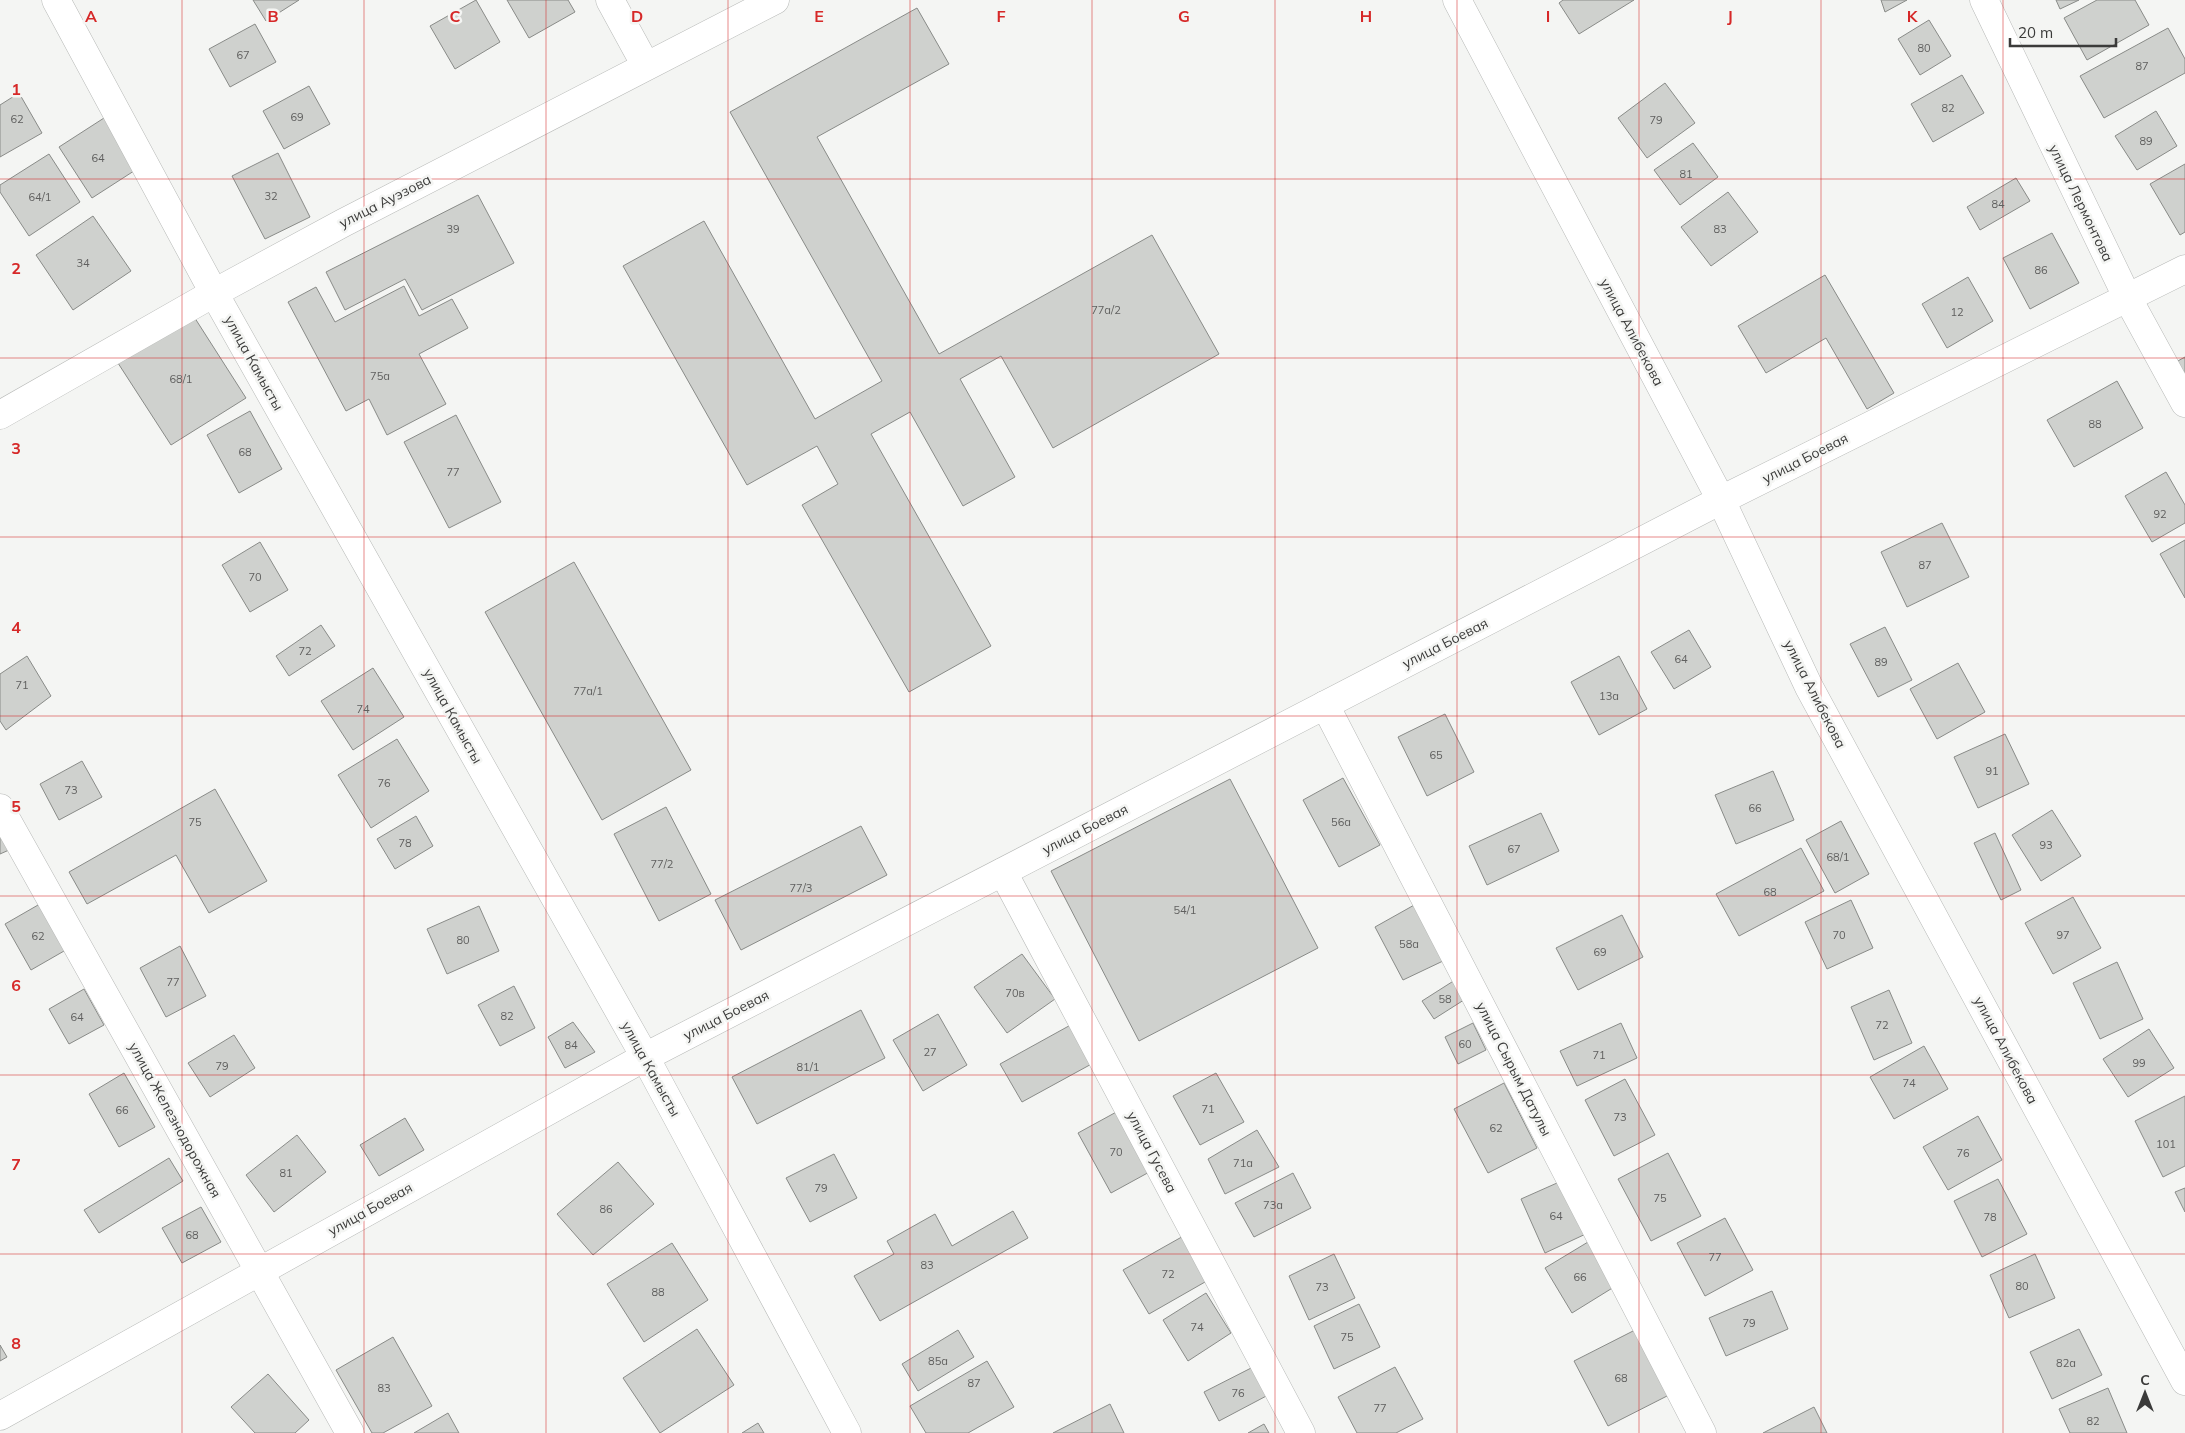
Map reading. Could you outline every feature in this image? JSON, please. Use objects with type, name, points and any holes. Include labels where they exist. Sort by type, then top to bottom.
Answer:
[{"type":"street","name":"улица Камысты","points":[[56,0],[214,292],[645,1057],[848,1433]]},
{"type":"street","points":[[610,0],[646,66]]},
{"type":"street","name":"улица Ауэзова","points":[[0,414],[214,292],[343,223],[776,0]]},
{"type":"street","name":"улица Алибекова","points":[[1457,0],[1721,500],[1809,687],[2185,1381]]},
{"type":"street","name":"улица Лермонтова","points":[[1984,0],[2127,297],[2185,403]]},
{"type":"street","name":"улица Боевая","points":[[0,1416],[645,1057],[1721,500],[2185,269]]},
{"type":"street","name":"улица Сырым Датулы","points":[[1325,705],[1702,1433]]},
{"type":"street","name":"улица Железнодорожная","points":[[0,808],[350,1433]]},
{"type":"street","name":"улица Гусева","points":[[1003,872],[1301,1433]]},
{"type":"building","points":[[253,0],[299,0],[266,21]]},
{"type":"building","points":[[476,0],[500,42],[455,69],[430,26]]},
{"type":"building","points":[[507,0],[568,0],[575,12],[529,38]]},
{"type":"building","points":[[1563,0],[1634,0],[1579,34],[1559,3]]},
{"type":"building","points":[[1881,0],[1907,0],[1885,12]]},
{"type":"building","points":[[2056,0],[2079,0],[2060,9]]},
{"type":"building","points":[[2097,0],[2135,0],[2149,25],[2087,60],[2064,18]]},
{"type":"building","points":[[917,8],[949,64],[817,137],[939,354],[1152,235],[1219,354],[1053,448],[1001,356],[960,379],[1015,477],[963,506],[910,412],[871,434],[991,646],[909,692],[802,505],[838,484],[817,446],[747,485],[623,266],[704,221],[815,419],[882,381],[730,112]]},
{"type":"building","points":[[1929,20],[1951,56],[1920,75],[1898,39]]},
{"type":"building","points":[[255,24],[276,62],[230,87],[209,49]]},
{"type":"building","points":[[2168,28],[2185,59],[2185,73],[2104,118],[2080,76]]},
{"type":"building","points":[[1962,75],[1984,113],[1933,142],[1911,104]]},
{"type":"building","points":[[1665,83],[1695,123],[1647,158],[1618,118]]},
{"type":"building","points":[[309,86],[330,124],[284,149],[263,111]]},
{"type":"building","points":[[19,93],[42,133],[0,157],[0,105]]},
{"type":"building","points":[[2156,111],[2177,146],[2137,170],[2115,136]]},
{"type":"building","points":[[104,118],[137,169],[92,198],[59,147]]},
{"type":"building","points":[[1693,143],[1718,177],[1680,205],[1654,170]]},
{"type":"building","points":[[278,153],[310,217],[265,239],[232,176]]},
{"type":"building","points":[[49,154],[80,202],[29,236],[0,192],[0,185]]},
{"type":"building","points":[[2185,164],[2185,232],[2180,235],[2150,184]]},
{"type":"building","points":[[2016,178],[2030,201],[1980,230],[1967,207]]},
{"type":"building","points":[[1728,192],[1758,232],[1711,266],[1681,227]]},
{"type":"building","points":[[478,195],[514,263],[422,310],[405,279],[345,310],[326,272]]},
{"type":"building","points":[[93,216],[131,271],[73,310],[36,255]]},
{"type":"building","points":[[2052,233],[2079,283],[2030,309],[2003,258]]},
{"type":"building","points":[[1825,275],[1894,393],[1867,409],[1826,338],[1766,373],[1738,326]]},
{"type":"building","points":[[1968,277],[1993,321],[1947,348],[1922,304]]},
{"type":"building","points":[[404,286],[419,316],[452,299],[468,328],[419,354],[446,404],[387,435],[369,399],[346,411],[288,302],[316,287],[335,322]]},
{"type":"building","points":[[191,312],[246,398],[171,445],[116,360]]},
{"type":"building","points":[[2185,357],[2185,378],[2176,362]]},
{"type":"building","points":[[2117,381],[2143,428],[2074,467],[2047,420]]},
{"type":"building","points":[[250,411],[282,469],[239,493],[207,435]]},
{"type":"building","points":[[456,415],[501,502],[449,528],[404,442]]},
{"type":"building","points":[[2166,472],[2185,505],[2185,523],[2152,542],[2125,496]]},
{"type":"building","points":[[1942,523],[1969,577],[1907,607],[1881,552]]},
{"type":"building","points":[[2185,540],[2185,598],[2160,554]]},
{"type":"building","points":[[260,542],[288,590],[250,612],[222,565]]},
{"type":"building","points":[[574,562],[691,770],[602,820],[485,612]]},
{"type":"building","points":[[321,625],[335,646],[289,676],[276,656]]},
{"type":"building","points":[[1885,627],[1912,680],[1878,697],[1850,644]]},
{"type":"building","points":[[1689,630],[1711,667],[1674,689],[1651,652]]},
{"type":"building","points":[[27,656],[51,696],[6,730],[0,721],[0,674]]},
{"type":"building","points":[[1619,656],[1647,709],[1599,735],[1571,682]]},
{"type":"building","points":[[1958,663],[1985,712],[1937,739],[1910,689]]},
{"type":"building","points":[[373,668],[404,717],[353,750],[321,701]]},
{"type":"building","points":[[1445,714],[1474,772],[1427,796],[1398,737]]},
{"type":"building","points":[[2005,734],[2029,784],[1978,808],[1954,757]]},
{"type":"building","points":[[397,739],[429,791],[371,828],[338,775]]},
{"type":"building","points":[[82,761],[102,797],[59,820],[40,784]]},
{"type":"building","points":[[1773,771],[1794,820],[1736,844],[1715,795]]},
{"type":"building","points":[[1343,778],[1380,845],[1339,867],[1303,800]]},
{"type":"building","points":[[1230,779],[1318,948],[1139,1041],[1051,871]]},
{"type":"building","points":[[215,789],[267,881],[209,913],[176,855],[87,904],[69,872]]},
{"type":"building","points":[[666,807],[711,894],[659,921],[614,834]]},
{"type":"building","points":[[2052,810],[2081,856],[2041,881],[2012,835]]},
{"type":"building","points":[[1541,813],[1559,851],[1487,885],[1469,846]]},
{"type":"building","points":[[416,816],[433,846],[395,869],[377,839]]},
{"type":"building","points":[[1841,821],[1869,874],[1835,893],[1806,840]]},
{"type":"building","points":[[861,826],[887,875],[741,950],[715,900]]},
{"type":"building","points":[[0,832],[9,850],[0,854]]},
{"type":"building","points":[[1995,833],[2021,890],[2001,900],[1974,843]]},
{"type":"building","points":[[1801,848],[1824,891],[1739,936],[1716,894]]},
{"type":"building","points":[[2073,897],[2101,948],[2053,974],[2025,923]]},
{"type":"building","points":[[1851,900],[1873,948],[1827,969],[1805,922]]},
{"type":"building","points":[[45,901],[71,947],[31,970],[5,924]]},
{"type":"building","points":[[1416,904],[1443,961],[1403,980],[1375,927]]},
{"type":"building","points":[[479,906],[499,951],[447,974],[427,929]]},
{"type":"building","points":[[1622,915],[1643,957],[1578,990],[1556,948]]},
{"type":"building","points":[[180,946],[206,996],[166,1017],[140,968]]},
{"type":"building","points":[[1022,954],[1055,999],[1007,1033],[974,987]]},
{"type":"building","points":[[2117,962],[2143,1019],[2100,1039],[2073,983]]},
{"type":"building","points":[[1455,980],[1467,998],[1434,1019],[1422,1001]]},
{"type":"building","points":[[514,986],[535,1028],[500,1046],[478,1005]]},
{"type":"building","points":[[84,989],[104,1025],[69,1044],[49,1009]]},
{"type":"building","points":[[1889,990],[1912,1043],[1874,1060],[1851,1007]]},
{"type":"building","points":[[861,1010],[885,1058],[757,1124],[732,1077]]},
{"type":"building","points":[[938,1014],[967,1065],[923,1091],[893,1040]]},
{"type":"building","points":[[573,1022],[595,1052],[565,1068],[548,1037]]},
{"type":"building","points":[[1076,1022],[1097,1061],[1022,1102],[1000,1064]]},
{"type":"building","points":[[1473,1023],[1486,1050],[1458,1064],[1445,1037]]},
{"type":"building","points":[[1621,1023],[1637,1058],[1577,1086],[1560,1051]]},
{"type":"building","points":[[2149,1029],[2174,1068],[2128,1097],[2103,1059]]},
{"type":"building","points":[[234,1035],[255,1068],[210,1097],[188,1063]]},
{"type":"building","points":[[1924,1046],[1948,1089],[1894,1119],[1870,1077]]},
{"type":"building","points":[[124,1073],[155,1127],[119,1147],[89,1094]]},
{"type":"building","points":[[1216,1073],[1244,1122],[1200,1145],[1173,1096]]},
{"type":"building","points":[[1625,1079],[1655,1135],[1614,1156],[1585,1100]]},
{"type":"building","points":[[1504,1083],[1537,1148],[1488,1173],[1454,1109]]},
{"type":"building","points":[[2185,1096],[2185,1166],[2163,1177],[2135,1121]]},
{"type":"building","points":[[1120,1110],[1153,1170],[1111,1193],[1078,1133]]},
{"type":"building","points":[[1978,1116],[2002,1160],[1948,1190],[1923,1147]]},
{"type":"building","points":[[405,1118],[424,1150],[379,1176],[360,1145]]},
{"type":"building","points":[[1257,1130],[1279,1167],[1225,1194],[1208,1159]]},
{"type":"building","points":[[297,1135],[326,1172],[274,1212],[246,1175]]},
{"type":"building","points":[[1668,1153],[1701,1216],[1651,1241],[1618,1179]]},
{"type":"building","points":[[834,1154],[857,1198],[810,1222],[786,1178]]},
{"type":"building","points":[[169,1158],[183,1181],[99,1233],[84,1210]]},
{"type":"building","points":[[618,1162],[654,1204],[593,1255],[557,1214]]},
{"type":"building","points":[[1293,1173],[1311,1208],[1254,1237],[1235,1203]]},
{"type":"building","points":[[1566,1179],[1590,1232],[1545,1253],[1521,1199]]},
{"type":"building","points":[[1998,1179],[2027,1234],[1982,1257],[1954,1201]]},
{"type":"building","points":[[2185,1188],[2185,1212],[2175,1192]]},
{"type":"building","points":[[201,1207],[221,1242],[182,1263],[162,1228]]},
{"type":"building","points":[[1013,1211],[1028,1238],[880,1321],[854,1276],[894,1254],[887,1241],[935,1214],[952,1246]]},
{"type":"building","points":[[1725,1218],[1753,1270],[1705,1296],[1677,1243]]},
{"type":"building","points":[[1187,1234],[1212,1278],[1149,1314],[1123,1270]]},
{"type":"building","points":[[1588,1242],[1614,1287],[1572,1313],[1545,1268]]},
{"type":"building","points":[[672,1243],[708,1300],[644,1342],[607,1284]]},
{"type":"building","points":[[1334,1254],[1355,1298],[1309,1320],[1289,1276]]},
{"type":"building","points":[[2035,1254],[2055,1298],[2009,1318],[1990,1275]]},
{"type":"building","points":[[1772,1291],[1788,1329],[1726,1356],[1709,1318]]},
{"type":"building","points":[[1206,1293],[1231,1333],[1188,1361],[1163,1320]]},
{"type":"building","points":[[1359,1304],[1380,1347],[1334,1369],[1314,1326]]},
{"type":"building","points":[[697,1329],[734,1385],[660,1433],[623,1378]]},
{"type":"building","points":[[2079,1329],[2102,1375],[2052,1399],[2030,1352]]},
{"type":"building","points":[[958,1330],[974,1357],[918,1391],[902,1364]]},
{"type":"building","points":[[1635,1330],[1669,1395],[1608,1426],[1574,1361]]},
{"type":"building","points":[[393,1337],[432,1406],[383,1433],[372,1433],[336,1370]]},
{"type":"building","points":[[0,1345],[7,1357],[0,1361]]},
{"type":"building","points":[[987,1361],[1014,1407],[968,1433],[926,1433],[910,1406]]},
{"type":"building","points":[[1257,1365],[1272,1393],[1219,1421],[1204,1392]]},
{"type":"building","points":[[1395,1367],[1423,1419],[1396,1433],[1357,1433],[1338,1397]]},
{"type":"building","points":[[268,1374],[309,1420],[295,1433],[255,1433],[231,1407]]},
{"type":"building","points":[[2108,1388],[2127,1433],[2070,1433],[2059,1409]]},
{"type":"building","points":[[1110,1404],[1124,1433],[1053,1433]]},
{"type":"building","points":[[1814,1407],[1827,1433],[1763,1433]]},
{"type":"building","points":[[448,1413],[459,1433],[414,1433]]},
{"type":"building","points":[[758,1423],[764,1433],[742,1433]]},
{"type":"building","points":[[1264,1424],[1269,1433],[1248,1433]]}]
